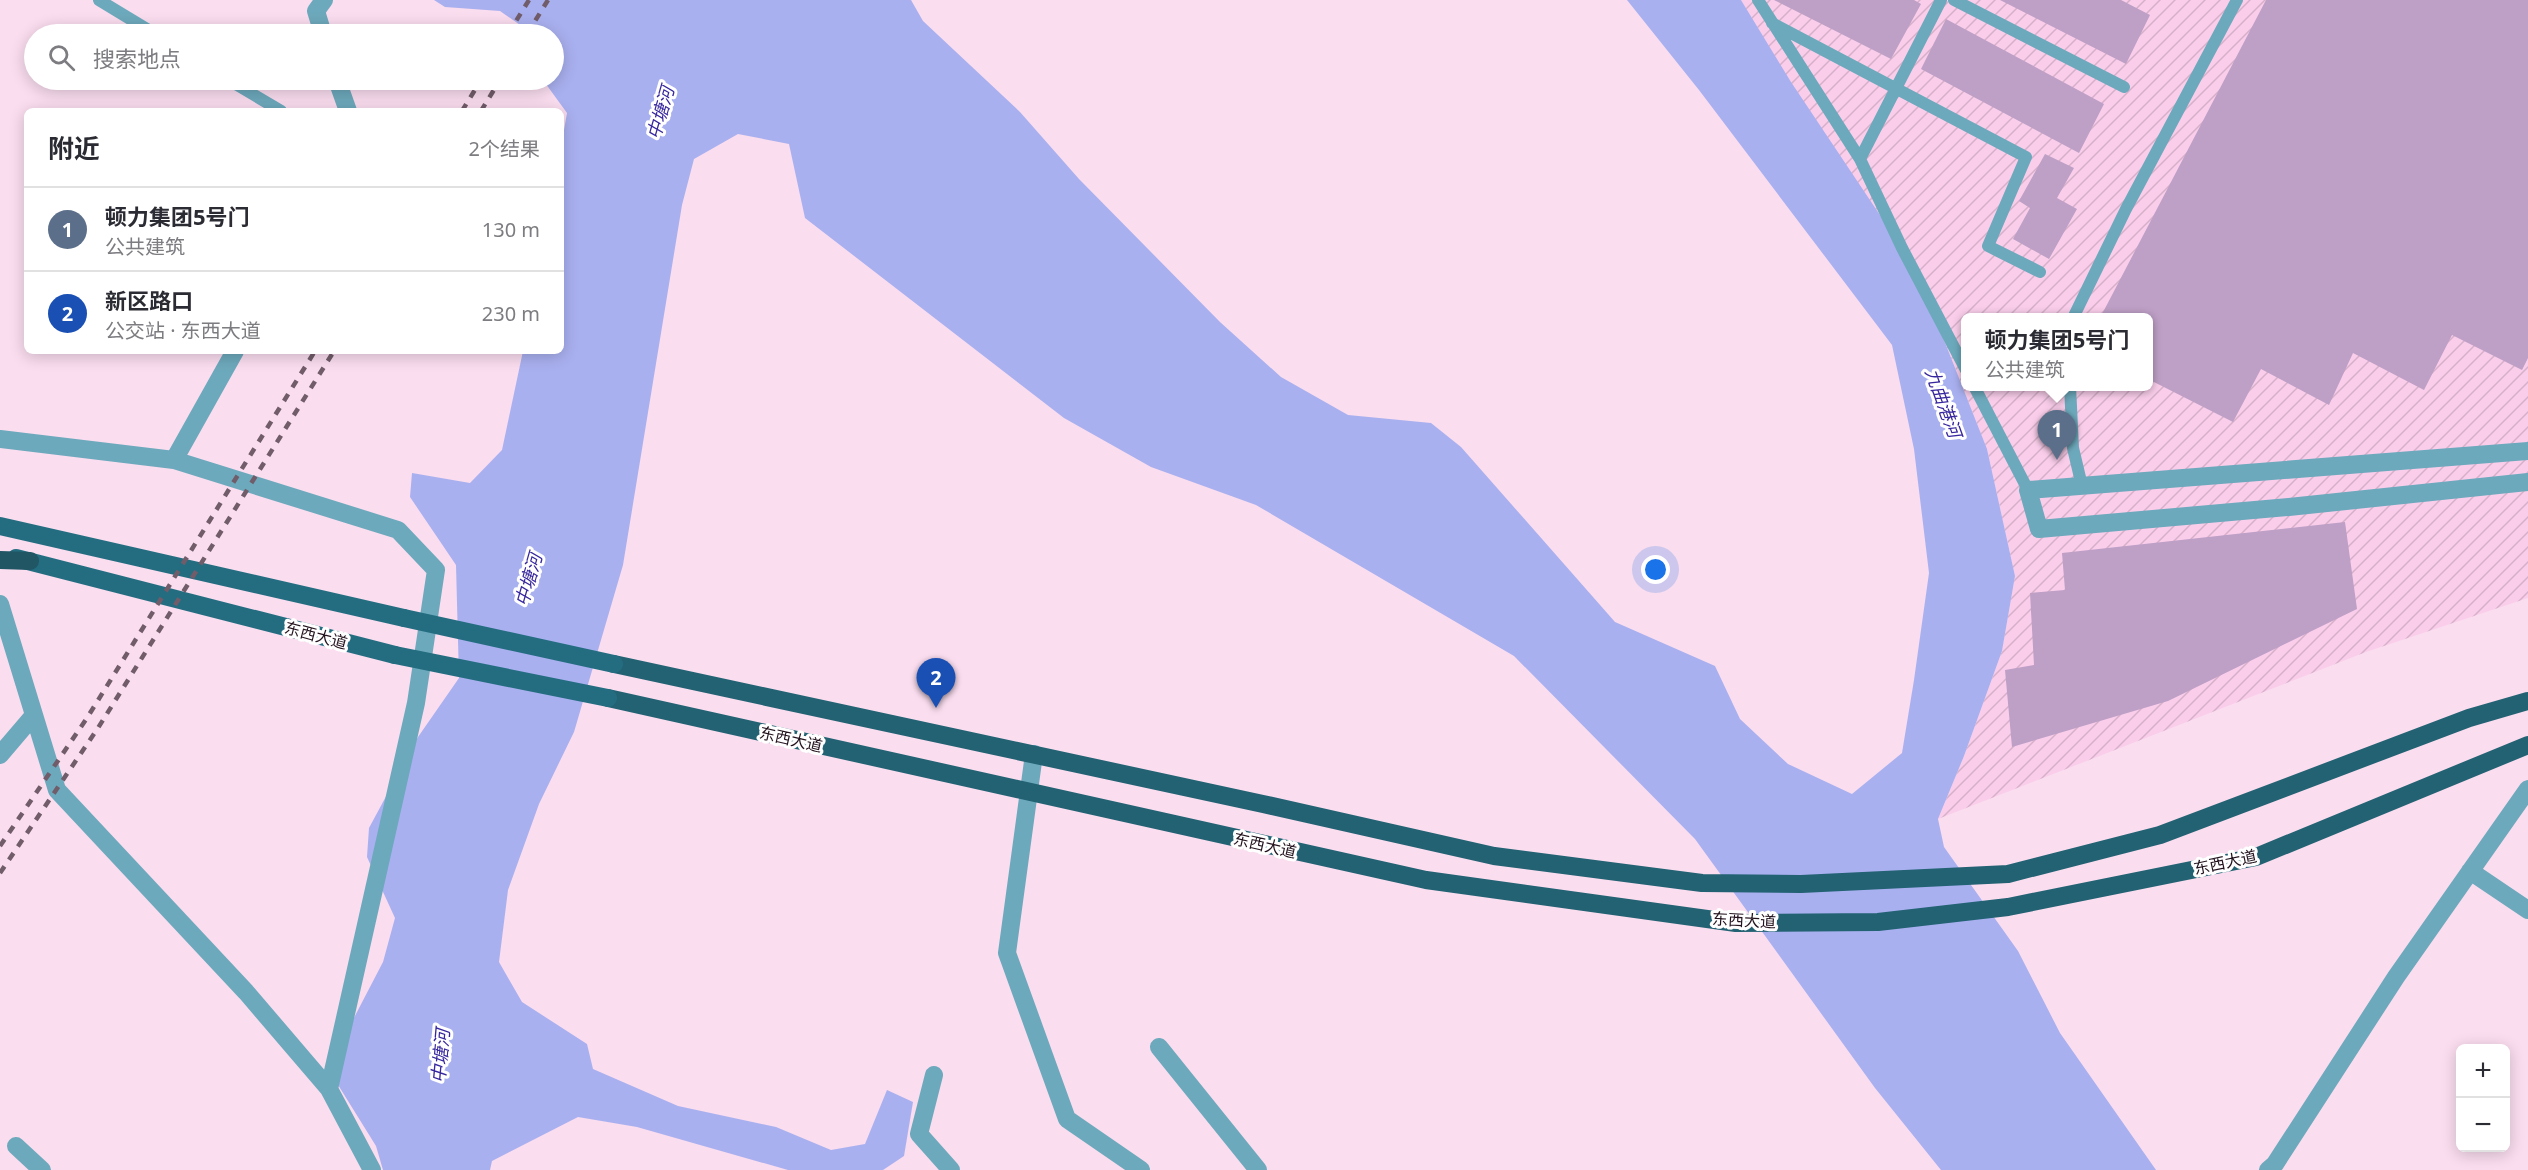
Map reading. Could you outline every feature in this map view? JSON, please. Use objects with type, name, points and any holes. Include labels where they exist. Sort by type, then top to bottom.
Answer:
[{"type":"highway","points":[[0,560],[30,561]]},
{"type":"highway","points":[[614,664],[1494,856],[1702,883],[1801,884],[2008,874],[2160,835],[2469,718],[2528,701]]},
{"type":"highway","name":"东西大道","points":[[608,698],[1426,880],[1736,923],[1878,922],[2008,907],[2256,857],[2528,745]]},
{"type":"main road","points":[[0,526],[614,664]]},
{"type":"main road","name":"东西大道","points":[[0,555],[395,655],[608,698]]},
{"type":"street","points":[[320,6],[322,24]]},
{"type":"street","points":[[341,90],[347,108]]},
{"type":"street","points":[[174,460],[233,354]]},
{"type":"street","points":[[0,440],[174,460],[398,530],[436,570],[416,703],[329,1089]]},
{"type":"street","points":[[2528,451],[2028,490],[2039,529],[2289,507],[2528,482]]},
{"type":"street","points":[[0,604],[57,790],[246,992],[329,1089],[372,1170]]},
{"type":"street","points":[[0,755],[34,715]]},
{"type":"street","points":[[1034,754],[1007,952],[1067,1119],[1141,1170]]},
{"type":"street","points":[[2275,1168],[2396,976],[2528,789]]},
{"type":"street","points":[[2470,871],[2528,910]]},
{"type":"street","points":[[1159,1047],[1258,1170]]},
{"type":"street","points":[[934,1075],[919,1134],[951,1170]]},
{"type":"street","points":[[16,1146],[42,1170]]},
{"type":"lane","points":[[99,0],[139,24]]},
{"type":"lane","points":[[1758,0],[1860,159],[1902,248],[1961,362]]},
{"type":"lane","points":[[1860,159],[1941,0]]},
{"type":"lane","points":[[1954,0],[2124,87]]},
{"type":"lane","points":[[2075,313],[2126,209],[2237,0]]},
{"type":"lane","points":[[1772,23],[2025,157],[1988,246],[2040,272]]},
{"type":"lane","points":[[245,90],[275,108]]},
{"type":"lane","points":[[1976,391],[2028,490]]},
{"type":"lane","points":[[2070,391],[2073,448],[2082,486]]},
{"type":"shaded area","points":[[1741,0],[2528,0],[2528,598],[2366,652],[1938,819],[1964,756],[2002,651],[2015,576],[1987,449],[1964,391],[2153,391],[2153,313],[1961,313],[1961,383],[1946,345]]},
{"type":"water","points":[[434,0],[911,0],[923,21],[1020,112],[1079,179],[1220,322],[1281,377],[1348,415],[1431,423],[1461,447],[1615,622],[1715,666],[1740,719],[1788,764],[1852,794],[1902,753],[1929,573],[1914,449],[1892,345],[1699,90],[1627,0],[1741,0],[1791,82],[1902,248],[1946,345],[1961,383],[1961,391],[1964,391],[1987,449],[2015,576],[2002,651],[1964,756],[1938,819],[1944,847],[2018,951],[2060,1033],[2156,1170],[1941,1170],[1875,1088],[1695,839],[1514,656],[1256,505],[1151,467],[1064,418],[805,218],[789,144],[738,134],[694,159],[682,205],[623,565],[574,732],[539,804],[508,890],[499,962],[522,1002],[587,1044],[593,1069],[678,1106],[776,1127],[831,1150],[865,1144],[887,1090],[913,1102],[904,1156],[883,1170],[788,1170],[637,1127],[578,1117],[492,1161],[490,1170],[383,1170],[376,1146],[335,1080],[344,1037],[383,962],[395,918],[367,857],[369,828],[418,737],[459,678],[456,565],[410,497],[412,473],[470,483],[502,450],[522,354],[564,354],[564,130],[567,113],[550,90],[564,90],[564,24],[519,24],[500,11],[445,7]]},
{"type":"building","points":[[1774,0],[1914,0],[1921,4],[1891,59]]},
{"type":"building","points":[[2000,0],[2121,0],[2150,15],[2126,64]]},
{"type":"building","points":[[2266,0],[2528,0],[2528,358],[2522,370],[2452,335],[2424,390],[2353,353],[2329,405],[2261,369],[2233,422],[2153,382],[2153,313],[2103,313]]},
{"type":"building","points":[[1946,19],[2104,104],[2079,153],[1921,69]]},
{"type":"building","points":[[2045,154],[2074,168],[2057,198],[2077,209],[2049,259],[2013,239],[2030,208],[2019,201]]},
{"type":"building","points":[[2345,522],[2357,609],[2168,701],[2012,747],[2005,670],[2034,665],[2030,593],[2065,590],[2062,553]]},
{"type":"railway","points":[[514,24],[529,0]]},
{"type":"railway","points":[[533,24],[548,0]]},
{"type":"railway","points":[[464,108],[475,90]]},
{"type":"railway","points":[[483,108],[494,90]]},
{"type":"railway","points":[[0,846],[87,718],[313,354]]},
{"type":"railway","points":[[0,873],[98,728],[332,354]]},
{"type":"place","name":"顿力集团5号门","points":[[2057,460]]},
{"type":"place","name":"新区路口","points":[[936,708]]},
{"type":"water label","name":"中塘河","points":[[661,113]]},
{"type":"water label","name":"九曲港河","points":[[1943,403]]},
{"type":"water label","name":"中塘河","points":[[529,580]]},
{"type":"water label","name":"中塘河","points":[[441,1056]]}]
